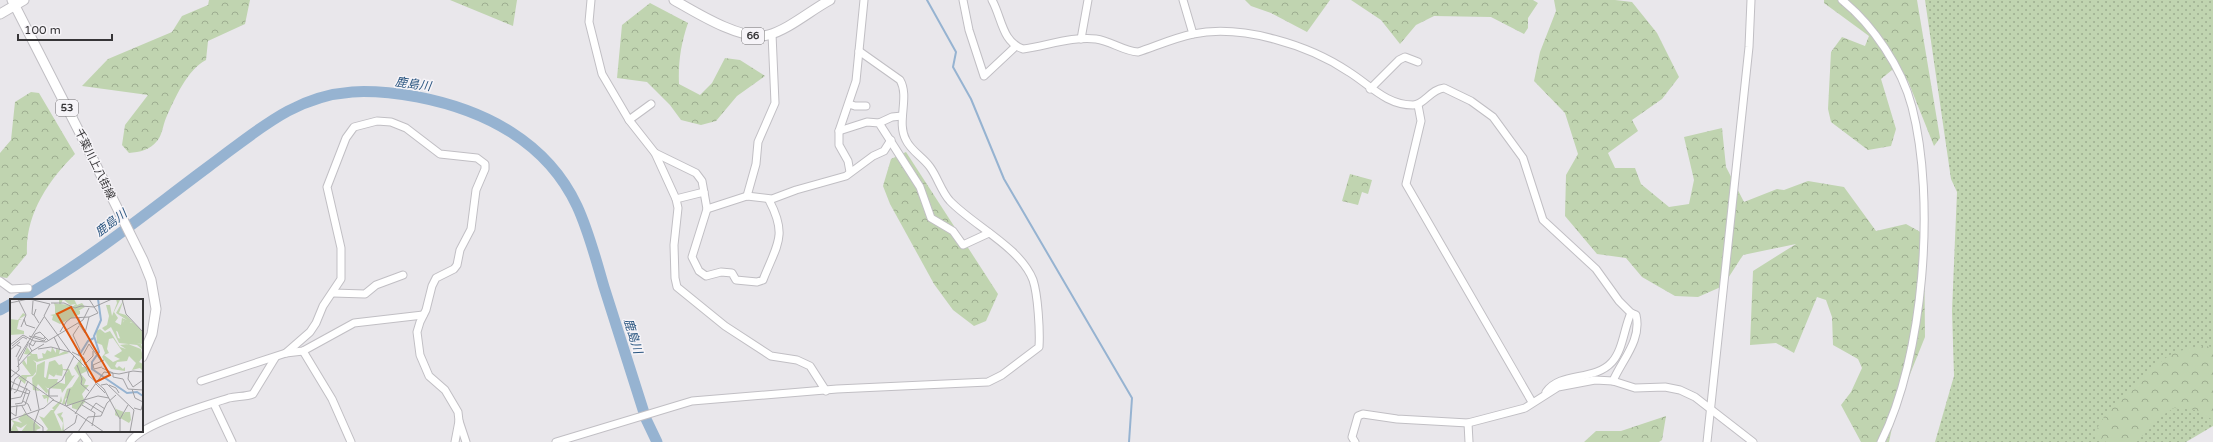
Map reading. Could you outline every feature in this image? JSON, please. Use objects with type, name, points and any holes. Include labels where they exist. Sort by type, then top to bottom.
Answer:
[{"type":"main road","points":[[0,14],[13,3],[24,0]]},
{"type":"main road","name":"66","points":[[674,0],[711,21],[738,31],[759,36],[772,34],[830,0]]},
{"type":"main road","name":"千葉川上八街線","points":[[13,3],[121,217],[151,280],[156,309],[152,334],[143,355]]},
{"type":"main road","points":[[71,442],[80,432]]},
{"type":"street","points":[[591,0],[589,22],[602,74],[629,120],[656,153],[676,200],[678,208],[674,245],[675,278],[677,287],[725,326],[772,356],[796,360],[810,366],[826,391]]},
{"type":"street","points":[[850,172],[848,161],[839,145],[839,131],[856,81],[864,0]]},
{"type":"street","points":[[963,0],[969,30],[984,76],[1015,46]]},
{"type":"street","points":[[992,0],[1007,37],[1015,46],[1023,49],[1081,39],[1096,39],[1130,51],[1138,52],[1193,34],[1217,32],[1242,34],[1295,44],[1337,64],[1384,98],[1412,105],[1418,105],[1435,91],[1444,88],[1486,110],[1523,158],[1543,220],[1596,269],[1610,291],[1631,313],[1636,315],[1638,324],[1634,343],[1613,381]]},
{"type":"street","points":[[1081,39],[1088,0]]},
{"type":"street","points":[[1183,0],[1193,34]]},
{"type":"street","points":[[1707,442],[1721,294],[1749,47],[1750,0]]},
{"type":"street","points":[[1842,0],[1871,28],[1895,67],[1912,106],[1920,150],[1923,195],[1921,293],[1903,382],[1881,442]]},
{"type":"street","points":[[747,196],[756,164],[758,142],[775,104],[772,34]]},
{"type":"street","points":[[556,442],[692,400],[988,382],[1002,375],[1039,347],[1040,331],[1033,280],[1019,258],[951,201],[944,193],[930,167],[905,139],[902,116],[904,88],[900,80],[859,51]]},
{"type":"street","points":[[1370,89],[1399,60],[1405,57],[1418,62]]},
{"type":"street","points":[[629,120],[651,104]]},
{"type":"street","points":[[849,104],[855,106],[866,106]]},
{"type":"street","points":[[1418,105],[1421,121],[1406,184],[1532,402]]},
{"type":"street","points":[[839,131],[867,122],[879,123],[892,117],[902,116]]},
{"type":"street","points":[[201,381],[275,358],[286,353],[310,332],[316,323],[323,306],[341,279],[341,248],[327,187],[346,138],[354,126],[377,121],[391,122],[406,128],[440,154],[477,158],[486,164],[484,174],[474,199],[471,229],[460,250],[457,265],[454,269],[436,278],[417,332],[420,355],[428,376],[445,390],[455,405],[466,442]]},
{"type":"street","points":[[879,123],[920,187],[931,218],[953,230],[963,245],[989,233]]},
{"type":"street","points":[[707,209],[747,196],[769,200],[802,188],[846,176],[873,156],[884,151],[891,140]]},
{"type":"street","points":[[656,153],[696,173],[702,181],[707,209],[692,257],[699,272],[706,276],[721,272],[732,273],[736,280],[757,282],[763,280],[781,234],[778,217],[769,200]]},
{"type":"street","points":[[676,200],[704,192]]},
{"type":"street","points":[[333,293],[365,294],[376,285],[403,275]]},
{"type":"street","points":[[0,281],[10,289],[28,288]]},
{"type":"street","points":[[1545,395],[1555,382],[1597,373],[1612,362],[1631,313]]},
{"type":"street","points":[[286,353],[303,351],[354,322],[423,315]]},
{"type":"street","points":[[303,351],[332,399],[351,442]]},
{"type":"street","points":[[143,431],[168,418],[230,398],[253,394],[275,358]]},
{"type":"street","points":[[1355,442],[1352,437],[1354,427],[1358,416],[1363,414],[1397,419],[1468,423],[1525,408],[1532,402],[1558,387],[1595,380],[1613,381],[1635,388],[1665,387],[1680,390],[1695,397],[1753,442]]},
{"type":"street","points":[[214,404],[232,442]]},
{"type":"street","points":[[455,442],[459,421]]},
{"type":"street","points":[[1468,423],[1469,442]]},
{"type":"street","points":[[80,432],[88,442]]},
{"type":"street","points":[[130,442],[136,435],[142,432]]},
{"type":"green space","points":[[209,0],[250,0],[245,24],[208,41],[206,60],[193,70],[182,85],[166,118],[159,139],[148,148],[129,153],[122,145],[125,125],[148,95],[82,86],[108,59],[172,32],[182,16],[208,5]]},
{"type":"green space","points":[[450,0],[517,0],[513,26]]},
{"type":"green space","points":[[1245,0],[1330,0],[1307,32],[1271,13],[1251,6]]},
{"type":"green space","points":[[1351,0],[1533,0],[1538,3],[1528,18],[1528,28],[1524,34],[1491,17],[1434,16],[1416,25],[1400,44],[1381,20]]},
{"type":"green space","points":[[1554,0],[1615,0],[1632,2],[1657,33],[1679,77],[1662,99],[1632,120],[1638,131],[1608,153],[1615,168],[1635,168],[1641,184],[1669,207],[1689,204],[1694,180],[1684,137],[1722,128],[1726,167],[1744,202],[1777,189],[1784,190],[1808,181],[1844,187],[1876,231],[1906,224],[1924,234],[1925,337],[1896,409],[1889,442],[1861,442],[1841,405],[1851,392],[1862,368],[1858,359],[1833,345],[1832,317],[1826,300],[1817,297],[1794,353],[1776,343],[1750,345],[1753,271],[1796,244],[1743,255],[1723,286],[1698,297],[1675,296],[1642,277],[1626,258],[1597,254],[1565,216],[1566,175],[1578,154],[1565,113],[1534,81],[1540,52],[1556,11]]},
{"type":"green space","points":[[1824,0],[1917,0],[1940,138],[1934,146],[1908,81],[1892,70],[1881,79],[1896,129],[1891,146],[1868,150],[1831,122],[1828,109],[1831,52],[1842,37],[1865,46],[1869,36],[1824,3]]},
{"type":"green space","points":[[1925,0],[2213,0],[2213,426],[2186,442],[1935,442],[1954,376],[1952,311],[1957,192],[1951,179]]},
{"type":"green space","points":[[650,3],[688,23],[680,53],[679,84],[700,95],[712,83],[725,58],[740,60],[765,76],[737,96],[716,121],[701,125],[681,120],[670,105],[647,82],[617,78],[622,25]]},
{"type":"green space","points":[[31,92],[39,93],[75,154],[47,187],[34,212],[27,240],[27,254],[7,278],[0,277],[0,153],[11,140],[15,102]]},
{"type":"green space","points":[[906,152],[998,294],[986,321],[974,326],[953,310],[934,284],[890,204],[883,186],[891,159]]},
{"type":"green space","points":[[1350,174],[1372,180],[1368,194],[1362,192],[1358,205],[1342,201]]},
{"type":"green space","points":[[2203,346],[2213,347],[2213,420],[2196,410],[2174,408],[2163,415],[2136,442],[2106,442],[2096,434],[2099,425],[2106,414],[2127,391],[2161,361],[2173,353]]},
{"type":"green space","points":[[1666,416],[1662,440],[1659,442],[1584,442],[1596,431],[1621,431]]},
{"type":"waterway","points":[[927,0],[956,52],[953,67],[971,99],[1004,179],[1132,398],[1129,442]]},
{"type":"waterway","name":"鹿島川","points":[[20,299],[43,286],[92,254],[267,123],[288,111],[305,103],[321,98],[352,92],[384,92],[418,97],[467,111],[490,120],[511,132],[531,147],[549,164],[564,183],[577,206],[585,226],[646,419],[657,442]]},
{"type":"waterway","name":"鹿島川","points":[[0,310],[10,305]]}]
